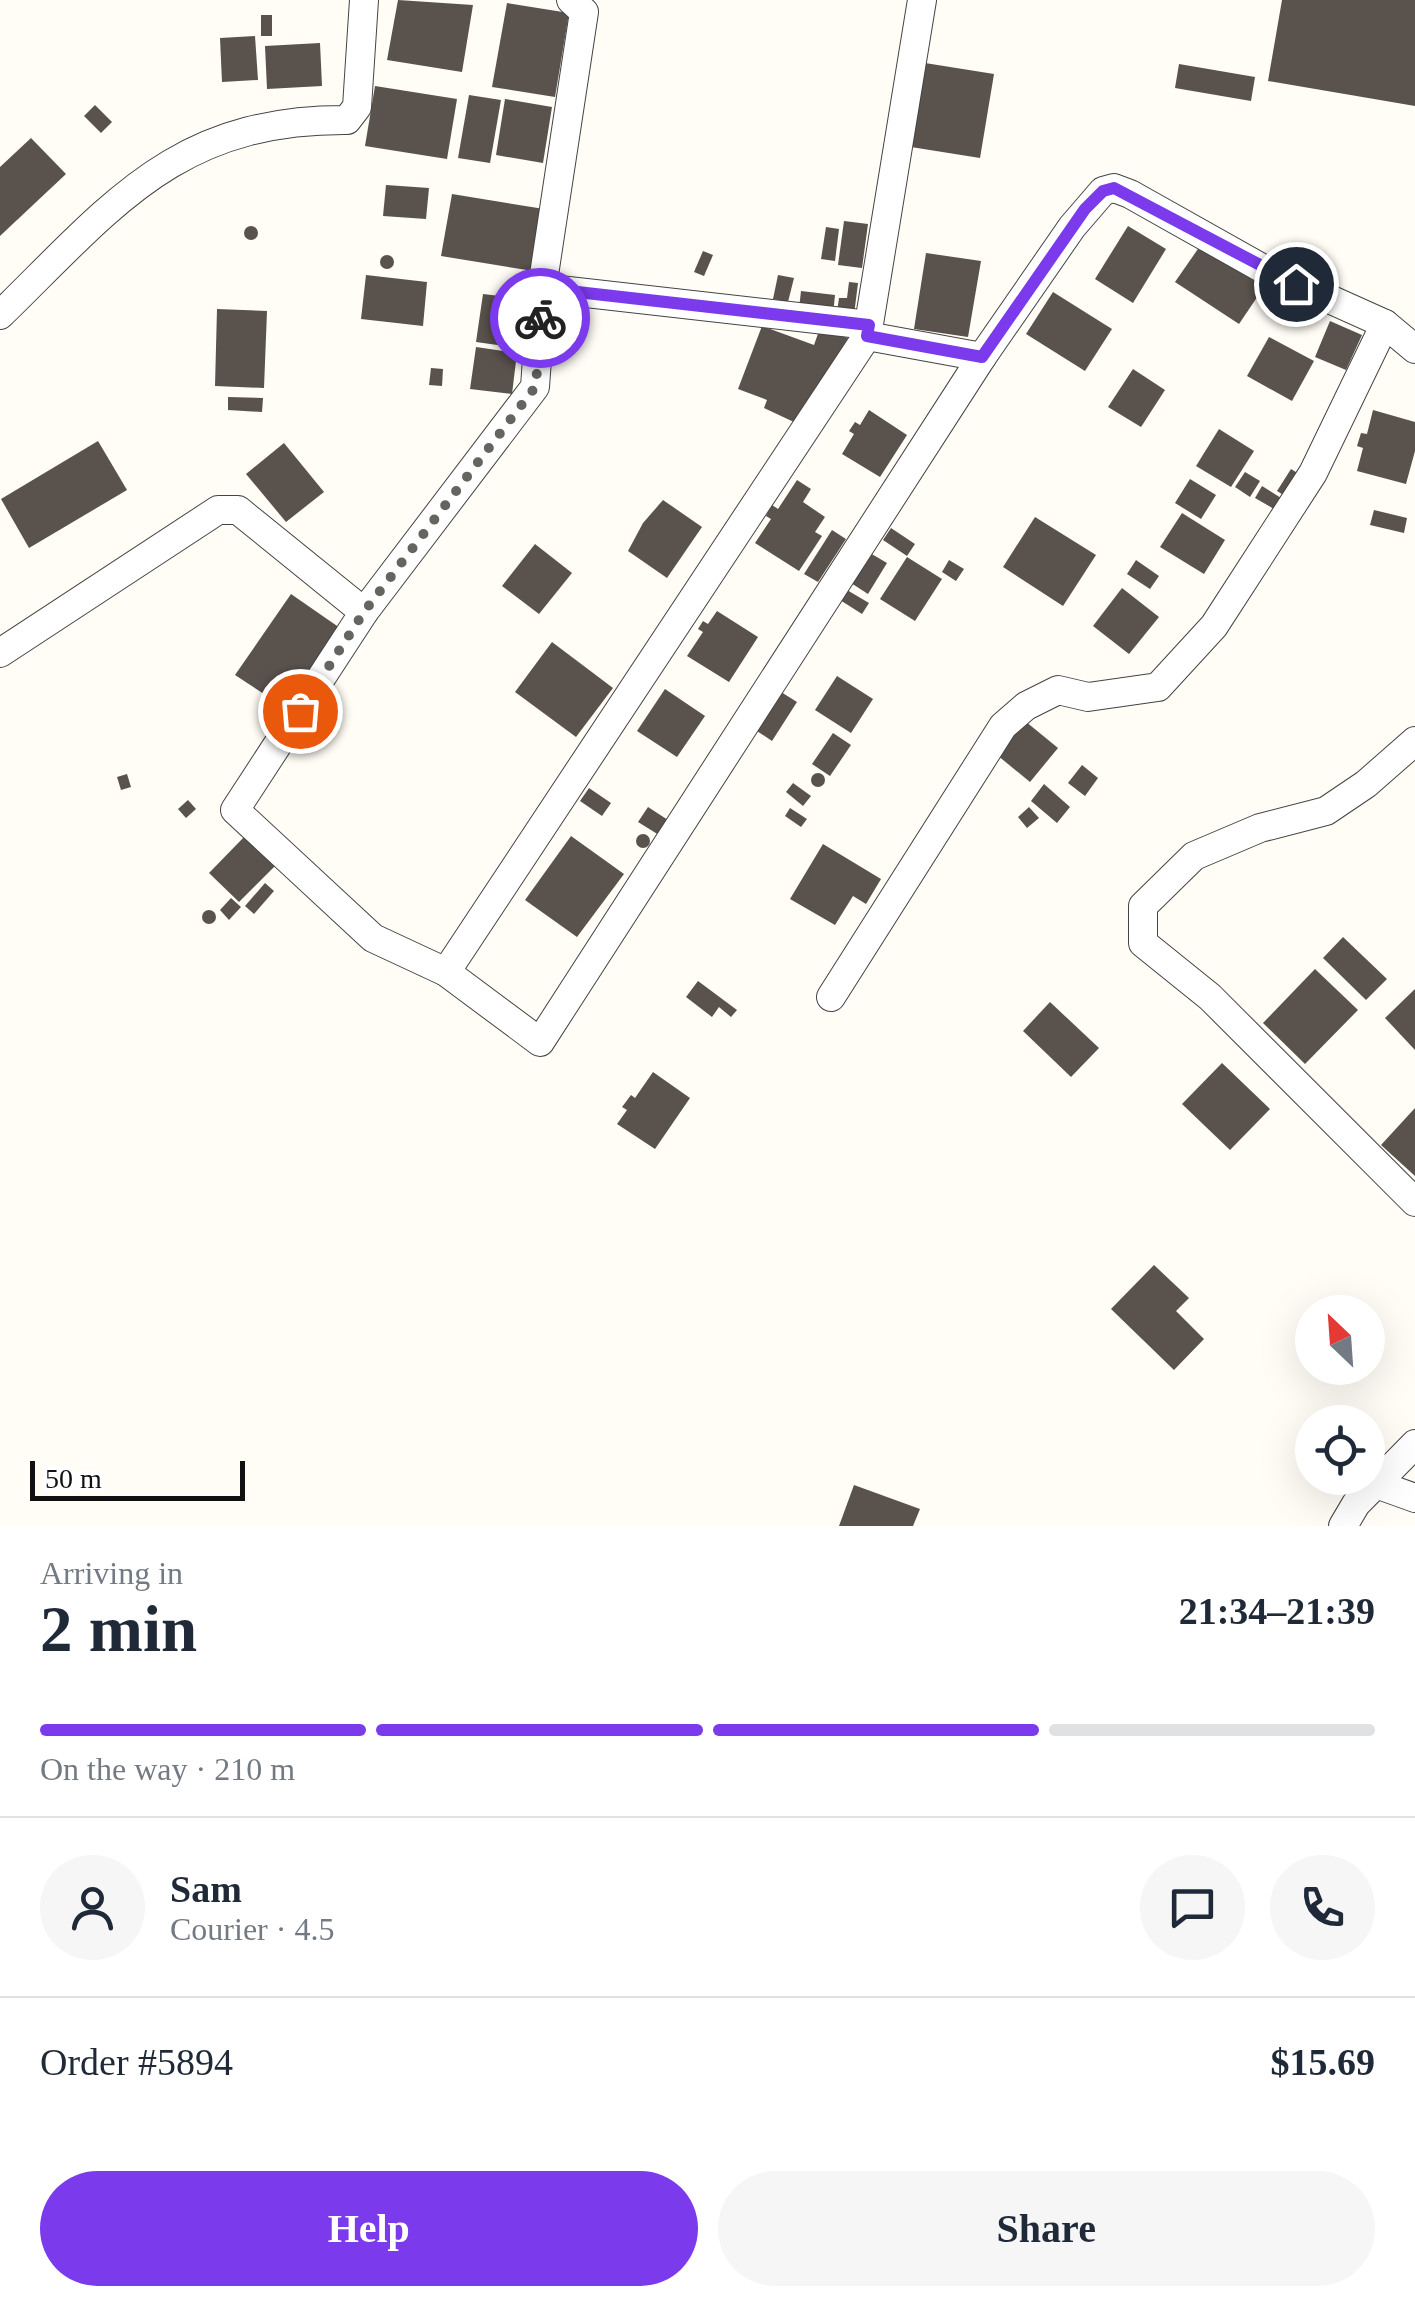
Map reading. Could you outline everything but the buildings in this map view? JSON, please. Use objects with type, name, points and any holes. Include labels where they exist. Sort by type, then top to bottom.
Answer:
[{"type":"street","points":[[0,315],[134,184],[186,152],[246,129],[347,120],[357,106],[364,0]]},
{"type":"street","points":[[571,0],[584,12],[542,288],[536,386],[364,612],[235,810],[373,938],[446,972],[540,1042],[982,357],[1085,209],[1103,191],[1114,188],[1267,270],[1385,324],[1415,348]]},
{"type":"street","points":[[446,972],[868,330],[922,0]]},
{"type":"street","points":[[542,288],[868,330],[982,357]]},
{"type":"street","points":[[831,997],[1003,726],[1026,706],[1058,690],[1088,697],[1158,686],[1214,626],[1314,474],[1385,324]]},
{"type":"street","points":[[0,653],[218,510],[238,510],[364,612]]},
{"type":"street","points":[[1415,741],[1366,784],[1326,811],[1260,828],[1194,856],[1144,906],[1143,943],[1210,997],[1415,1202]]},
{"type":"street","points":[[1385,1475],[1415,1444]]},
{"type":"street","points":[[1385,1487],[1415,1498]]},
{"type":"street","points":[[1343,1526],[1365,1495]]},
{"type":"way so far","points":[[300,711],[364,612],[536,386],[540,318]]},
{"type":"route","points":[[540,318],[542,288],[869,325],[867,336],[982,357],[1085,209],[1103,191],[1114,188],[1296,284]]}]
